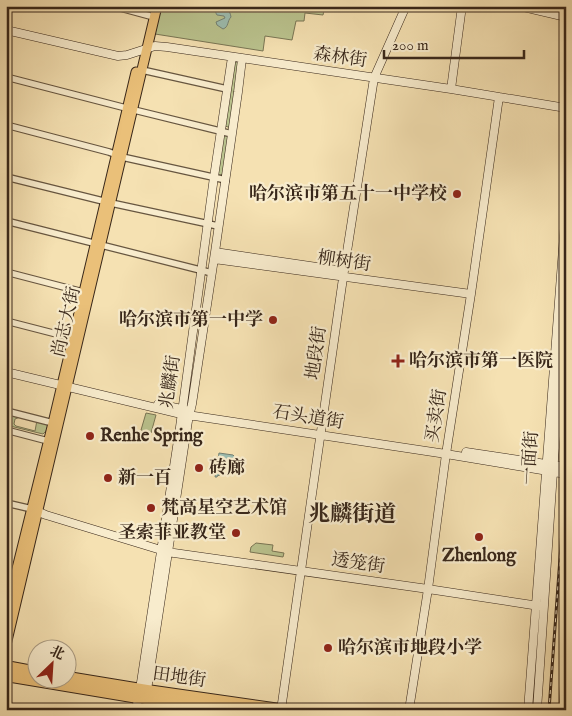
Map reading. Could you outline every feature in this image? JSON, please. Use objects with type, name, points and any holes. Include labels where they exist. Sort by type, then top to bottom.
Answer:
[{"type":"highway","points":[[6,666],[28,670]]},
{"type":"highway","name":"田地街","points":[[6,676],[225,710]]},
{"type":"highway","name":"田地街","points":[[78,680],[144,697],[283,709]]},
{"type":"main road","name":"尚志大街","points":[[6,646],[35,510],[144,50],[157,6]]},
{"type":"main road","name":"地段街","points":[[283,709],[320,433],[374,78],[406,6]]},
{"type":"main road","points":[[451,89],[462,6]]},
{"type":"main road","points":[[519,6],[566,17]]},
{"type":"main road","name":"尚志大街","points":[[130,109],[142,70],[151,11]]},
{"type":"main road","name":"森林街","points":[[6,30],[118,56],[155,46],[451,89],[566,108]]},
{"type":"main road","name":"兆麟街","points":[[136,710],[144,697],[185,412],[207,224],[232,57]]},
{"type":"main road","name":"兆麟街","points":[[185,412],[215,256],[242,58]]},
{"type":"main road","name":"买卖街","points":[[409,710],[499,97]]},
{"type":"main road","name":"一面街","points":[[528,710],[540,606],[566,209]]},
{"type":"main road","name":"尚志大街","points":[[6,613],[10,584],[35,510],[48,441],[65,383],[72,338],[83,292],[98,244]]},
{"type":"main road","name":"柳树街","points":[[215,256],[471,294]]},
{"type":"main road","name":"一面街","points":[[550,468],[566,316]]},
{"type":"main road","points":[[6,366],[65,383]]},
{"type":"main road","points":[[6,372],[65,383]]},
{"type":"main road","name":"石头道街","points":[[65,383],[185,412],[550,468]]},
{"type":"main road","points":[[550,468],[566,467]]},
{"type":"main road","points":[[550,468],[566,474]]},
{"type":"main road","name":"透笼街","points":[[35,510],[164,551],[540,606]]},
{"type":"main road","name":"一面街","points":[[537,710],[540,606]]},
{"type":"street","points":[[113,6],[151,11]]},
{"type":"street","points":[[142,70],[227,89]]},
{"type":"street","points":[[6,77],[232,134]]},
{"type":"street","points":[[6,125],[119,156],[226,180]]},
{"type":"street","points":[[6,177],[218,226]]},
{"type":"street","points":[[6,221],[212,273]]},
{"type":"street","points":[[6,272],[83,292]]},
{"type":"street","points":[[6,321],[72,338]]},
{"type":"street","points":[[6,411],[53,423]]},
{"type":"street","points":[[6,430],[48,441]]},
{"type":"street","points":[[6,503],[35,510]]},
{"type":"green space","points":[[161,6],[325,6],[323,15],[305,13],[304,21],[296,21],[292,40],[265,36],[263,51],[155,34]]},
{"type":"green space","points":[[234,63],[239,63],[231,128],[225,126]]},
{"type":"green space","points":[[226,135],[229,138],[224,174],[220,175],[217,174],[223,136]]},
{"type":"green space","points":[[6,412],[20,417],[15,419],[14,424],[16,426],[35,431],[37,420],[47,423],[46,431],[43,434],[6,425]]},
{"type":"green space","points":[[146,413],[156,415],[151,433],[141,430]]},
{"type":"green space","points":[[256,543],[273,545],[272,551],[284,553],[283,557],[250,552],[251,547]]},
{"type":"shaded area","points":[[217,6],[226,8],[231,17],[223,29],[216,22],[225,18],[224,16],[217,15],[215,11]]},
{"type":"shaded area","points":[[219,453],[233,455],[238,462],[222,460],[219,476],[215,477]]},
{"type":"railway","points":[[549,710],[566,475]]},
{"type":"railway","points":[[560,710],[566,612]]},
{"type":"place","name":"哈尔滨市第五十一中学校","points":[[457,194]]},
{"type":"place","name":"哈尔滨市第一中学","points":[[273,320]]},
{"type":"place","name":"哈尔滨市第一医院","points":[[398,361]]},
{"type":"place","name":"Renhe Spring","points":[[90,436]]},
{"type":"place","name":"砖廊","points":[[199,468]]},
{"type":"place","name":"新一百","points":[[108,478]]},
{"type":"place","name":"梵高星空艺术馆","points":[[151,508]]},
{"type":"place","name":"圣索菲亚教堂","points":[[236,533]]},
{"type":"place","name":"Zhenlong","points":[[479,537]]},
{"type":"place","name":"哈尔滨市地段小学","points":[[328,648]]},
{"type":"district","name":"兆麟街道","points":[[352,515]]}]
